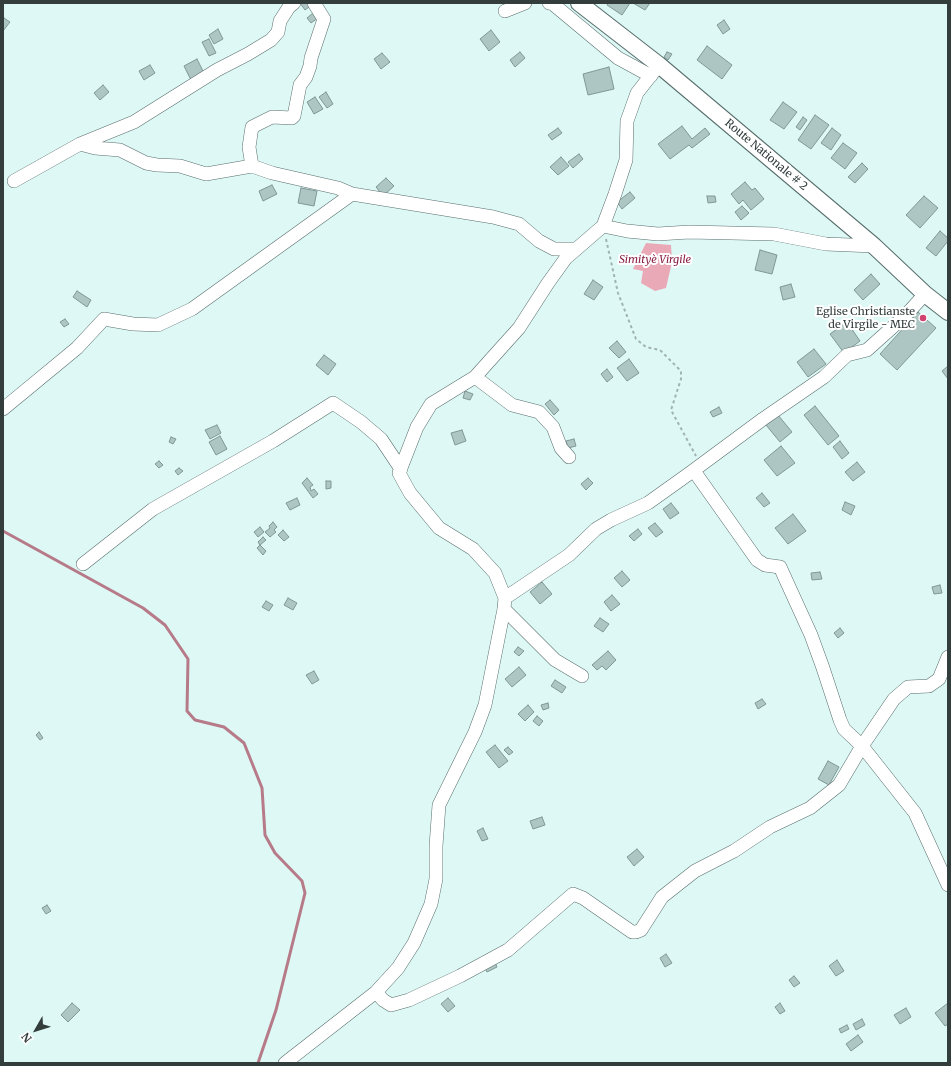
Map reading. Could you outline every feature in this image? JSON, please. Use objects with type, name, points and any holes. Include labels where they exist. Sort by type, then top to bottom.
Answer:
[{"type":"main road","name":"Route Nationale # 2","points":[[579,3],[655,71],[874,246],[926,294],[948,312]]},
{"type":"street","points":[[14,181],[80,144],[134,122],[217,70],[271,40],[278,32],[280,22],[289,7],[294,3]]},
{"type":"street","points":[[252,166],[249,147],[252,127],[272,116],[292,118],[294,116],[300,85],[310,66],[311,58],[324,19],[314,3]]},
{"type":"street","points":[[505,11],[525,3]]},
{"type":"street","points":[[549,3],[553,4],[618,58],[655,71],[637,94],[627,121],[626,160],[603,226],[566,258],[519,328],[475,377],[431,404],[417,427],[399,473],[410,493],[438,528],[473,549],[495,574],[505,603],[556,660],[582,676]]},
{"type":"street","points":[[80,144],[95,148],[120,150],[146,163],[157,166],[180,166],[206,174],[252,166],[272,173],[338,188],[352,194],[493,217],[519,224],[539,241],[554,249],[576,249]]},
{"type":"street","points":[[3,409],[77,348],[104,319],[133,324],[158,325],[192,309],[352,194]]},
{"type":"street","points":[[603,226],[627,232],[658,234],[689,232],[774,234],[826,244],[874,246]]},
{"type":"street","points":[[285,1063],[376,992],[398,968],[414,943],[431,904],[436,879],[436,846],[440,805],[475,732],[485,705],[505,603],[570,555],[596,529],[611,520],[648,503],[763,419],[824,377],[847,355],[867,350],[906,315],[926,294]]},
{"type":"street","points":[[475,377],[512,405],[539,412],[553,427],[562,448],[569,456]]},
{"type":"street","points":[[83,564],[153,509],[273,441],[333,403],[362,422],[381,439],[401,469]]},
{"type":"street","points":[[692,472],[757,560],[780,568],[813,641],[844,730],[862,746],[915,813],[948,885]]},
{"type":"street","points":[[376,992],[383,1000],[391,1005],[409,1000],[460,976],[508,950],[573,894],[583,898],[632,932],[641,930],[662,897],[695,872],[734,851],[770,827],[810,808],[839,785],[862,746],[894,699],[908,687],[929,686],[940,679],[948,657]]},
{"type":"path","points":[[603,226],[618,293],[636,339],[646,346],[660,350],[681,371],[681,379],[671,410],[697,458],[692,472]]},
{"type":"green space","name":"Simityè Virgile","points":[[646,243],[671,245],[672,262],[666,288],[655,291],[641,283],[643,271],[633,269]]},
{"type":"building","points":[[300,3],[312,3],[313,4],[305,10]]},
{"type":"building","points":[[608,3],[630,3],[622,15],[607,5]]},
{"type":"building","points":[[633,3],[650,3],[645,10]]},
{"type":"building","points":[[313,13],[318,18],[311,23],[307,18]]},
{"type":"building","points":[[4,18],[10,22],[3,31],[3,20]]},
{"type":"building","points":[[724,20],[730,29],[723,34],[717,25]]},
{"type":"building","points":[[218,29],[223,39],[214,44],[209,35]]},
{"type":"building","points":[[491,30],[500,42],[489,51],[480,39]]},
{"type":"building","points":[[209,39],[216,53],[209,56],[202,42]]},
{"type":"building","points":[[707,46],[732,65],[722,79],[697,60]]},
{"type":"building","points":[[520,52],[525,58],[515,67],[510,60]]},
{"type":"building","points":[[667,52],[672,54],[668,60],[664,57]]},
{"type":"building","points":[[382,53],[390,62],[381,69],[374,59]]},
{"type":"building","points":[[197,59],[204,73],[191,80],[184,66]]},
{"type":"building","points":[[150,65],[155,73],[144,80],[139,71]]},
{"type":"building","points":[[609,67],[614,89],[588,95],[583,74]]},
{"type":"building","points":[[103,85],[109,92],[100,100],[94,93]]},
{"type":"building","points":[[326,92],[333,104],[327,108],[319,97]]},
{"type":"building","points":[[315,97],[323,109],[314,114],[307,102]]},
{"type":"building","points":[[783,102],[797,112],[784,129],[770,120]]},
{"type":"building","points":[[815,115],[829,125],[811,149],[798,140]]},
{"type":"building","points":[[803,117],[807,120],[800,130],[796,127]]},
{"type":"building","points":[[682,126],[692,139],[705,128],[710,134],[692,148],[689,145],[670,159],[658,144]]},
{"type":"building","points":[[558,128],[562,133],[552,140],[548,135]]},
{"type":"building","points":[[832,128],[841,135],[831,150],[821,143]]},
{"type":"building","points":[[843,143],[857,153],[845,169],[831,158]]},
{"type":"building","points":[[579,154],[583,159],[573,168],[568,162]]},
{"type":"building","points":[[561,157],[569,166],[558,175],[550,167]]},
{"type":"building","points":[[862,163],[868,169],[855,183],[848,177]]},
{"type":"building","points":[[386,178],[394,186],[383,196],[376,187]]},
{"type":"building","points":[[745,182],[752,190],[755,188],[764,199],[751,210],[743,200],[739,204],[731,194]]},
{"type":"building","points":[[272,185],[277,194],[263,201],[259,191]]},
{"type":"building","points":[[301,188],[317,191],[314,206],[298,203]]},
{"type":"building","points":[[630,192],[635,198],[622,209],[617,202]]},
{"type":"building","points":[[707,196],[715,196],[716,202],[708,203]]},
{"type":"building","points":[[924,196],[938,208],[920,228],[906,215]]},
{"type":"building","points":[[742,206],[749,213],[741,220],[735,212]]},
{"type":"building","points":[[940,231],[948,238],[948,241],[936,256],[926,248]]},
{"type":"building","points":[[760,250],[777,255],[772,274],[755,270]]},
{"type":"building","points":[[871,274],[880,284],[863,300],[854,290]]},
{"type":"building","points":[[593,280],[603,287],[594,300],[584,294]]},
{"type":"building","points":[[791,284],[795,297],[783,300],[780,287]]},
{"type":"building","points":[[77,291],[91,300],[87,307],[73,297]]},
{"type":"building","points":[[918,312],[936,328],[897,370],[880,354]]},
{"type":"building","points":[[65,319],[69,324],[64,327],[60,322]]},
{"type":"building","points":[[847,322],[860,341],[844,353],[830,334]]},
{"type":"building","points":[[617,341],[626,352],[619,358],[609,348]]},
{"type":"building","points":[[814,349],[826,364],[808,377],[797,362]]},
{"type":"building","points":[[324,355],[336,364],[328,375],[316,365]]},
{"type":"building","points":[[629,359],[639,373],[627,381],[617,368]]},
{"type":"building","points":[[948,366],[948,379],[942,371]]},
{"type":"building","points":[[607,369],[613,377],[607,382],[601,374]]},
{"type":"building","points":[[465,391],[473,394],[470,400],[463,398]]},
{"type":"building","points":[[550,400],[559,410],[554,415],[545,404]]},
{"type":"building","points":[[815,406],[839,436],[828,445],[804,415]]},
{"type":"building","points":[[719,407],[722,413],[713,417],[710,412]]},
{"type":"building","points":[[778,415],[792,432],[780,442],[766,425]]},
{"type":"building","points":[[217,425],[221,433],[210,439],[205,430]]},
{"type":"building","points":[[462,430],[466,441],[455,445],[451,433]]},
{"type":"building","points":[[220,436],[227,449],[216,455],[209,442]]},
{"type":"building","points":[[171,437],[176,439],[173,444],[169,442]]},
{"type":"building","points":[[574,439],[576,446],[568,448],[566,441]]},
{"type":"building","points":[[840,441],[849,453],[842,459],[833,447]]},
{"type":"building","points":[[781,446],[795,463],[777,476],[764,460]]},
{"type":"building","points":[[159,461],[163,465],[159,468],[155,464]]},
{"type":"building","points":[[857,462],[865,472],[853,481],[845,472]]},
{"type":"building","points":[[179,468],[183,471],[178,475],[175,471]]},
{"type":"building","points":[[307,478],[313,485],[310,487],[311,491],[314,489],[318,494],[313,498],[302,483]]},
{"type":"building","points":[[588,478],[593,483],[586,490],[581,484]]},
{"type":"building","points":[[326,481],[331,481],[331,488],[326,489]]},
{"type":"building","points":[[762,493],[770,503],[764,507],[756,498]]},
{"type":"building","points":[[297,498],[300,505],[290,510],[286,503]]},
{"type":"building","points":[[845,502],[855,506],[851,515],[842,510]]},
{"type":"building","points":[[671,503],[679,513],[670,519],[663,509]]},
{"type":"building","points":[[793,514],[806,531],[788,544],[775,528]]},
{"type":"building","points":[[273,522],[277,527],[274,530],[276,532],[270,537],[265,532],[270,528],[269,526]]},
{"type":"building","points":[[655,523],[663,532],[656,537],[648,528]]},
{"type":"building","points":[[260,527],[264,532],[258,537],[254,532]]},
{"type":"building","points":[[638,529],[642,534],[634,541],[629,536]]},
{"type":"building","points":[[283,530],[289,537],[284,541],[278,535]]},
{"type":"building","points":[[263,537],[266,540],[260,545],[258,542]]},
{"type":"building","points":[[260,545],[266,551],[263,555],[257,548]]},
{"type":"building","points":[[622,571],[630,580],[622,587],[614,578]]},
{"type":"building","points":[[820,572],[822,579],[812,580],[811,573]]},
{"type":"building","points":[[542,582],[552,594],[540,604],[530,592]]},
{"type":"building","points":[[940,585],[942,593],[934,594],[932,587]]},
{"type":"building","points":[[612,595],[620,604],[611,611],[604,602]]},
{"type":"building","points":[[288,598],[297,603],[293,610],[284,605]]},
{"type":"building","points":[[266,601],[273,605],[269,611],[262,607]]},
{"type":"building","points":[[600,618],[609,624],[603,632],[594,626]]},
{"type":"building","points":[[840,628],[844,633],[838,638],[834,633]]},
{"type":"building","points":[[518,647],[524,651],[519,656],[514,652]]},
{"type":"building","points":[[608,651],[616,660],[606,670],[602,666],[597,670],[592,665]]},
{"type":"building","points":[[519,667],[526,675],[512,687],[505,679]]},
{"type":"building","points":[[314,671],[319,680],[312,684],[306,675]]},
{"type":"building","points":[[555,680],[566,687],[562,693],[551,686]]},
{"type":"building","points":[[762,699],[766,704],[758,709],[755,703]]},
{"type":"building","points":[[548,703],[549,708],[543,710],[541,705]]},
{"type":"building","points":[[528,705],[534,712],[525,721],[518,714]]},
{"type":"building","points":[[537,716],[543,721],[539,726],[533,721]]},
{"type":"building","points":[[39,732],[43,738],[40,740],[36,735]]},
{"type":"building","points":[[495,745],[508,761],[499,768],[486,752]]},
{"type":"building","points":[[508,747],[513,752],[509,755],[504,750]]},
{"type":"building","points":[[828,761],[839,767],[829,785],[818,779]]},
{"type":"building","points":[[542,817],[545,825],[533,829],[530,821]]},
{"type":"building","points":[[483,828],[488,839],[482,841],[477,831]]},
{"type":"building","points":[[637,849],[644,857],[634,866],[627,857]]},
{"type":"building","points":[[47,905],[51,911],[46,914],[42,908]]},
{"type":"building","points":[[666,954],[672,963],[665,967],[660,958]]},
{"type":"building","points":[[494,960],[497,967],[487,972],[484,966]]},
{"type":"building","points":[[837,960],[844,971],[836,976],[829,966]]},
{"type":"building","points":[[794,976],[800,983],[794,987],[789,980]]},
{"type":"building","points":[[448,998],[455,1006],[448,1012],[441,1004]]},
{"type":"building","points":[[72,1003],[80,1010],[68,1022],[61,1015]]},
{"type":"building","points":[[780,1003],[785,1011],[780,1014],[775,1007]]},
{"type":"building","points":[[948,1003],[948,1024],[945,1026],[935,1013]]},
{"type":"building","points":[[906,1008],[911,1017],[900,1024],[894,1015]]},
{"type":"building","points":[[862,1019],[865,1025],[856,1030],[853,1024]]},
{"type":"building","points":[[847,1025],[849,1029],[841,1033],[839,1029]]},
{"type":"building","points":[[858,1035],[863,1042],[851,1051],[846,1044]]},
{"type":"waterway","points":[[3,531],[143,608],[165,625],[188,659],[187,711],[195,720],[224,727],[244,743],[262,788],[265,835],[275,853],[302,881],[305,893],[276,1010],[258,1063]]},
{"type":"place","name":"Eglise Christianste de Virgile - MEC","points":[[923,318]]}]
